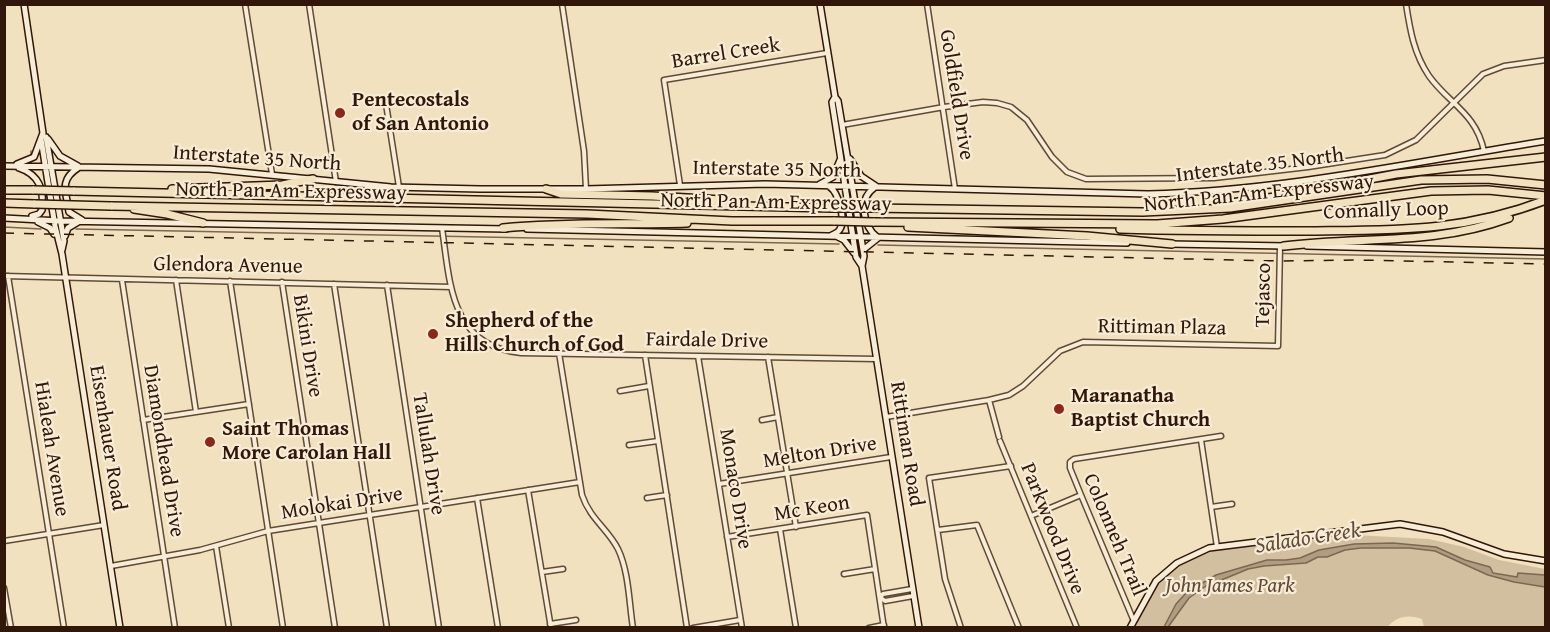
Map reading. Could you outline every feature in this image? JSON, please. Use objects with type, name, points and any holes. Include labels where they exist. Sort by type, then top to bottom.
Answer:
[{"type":"highway","name":"Connally Loop","points":[[1169,211],[1275,197],[1396,174],[1545,156]]},
{"type":"highway","name":"North Pan Am Expressway","points":[[4,188],[832,208],[1169,211],[1230,208],[1421,180],[1458,178],[1545,184]]},
{"type":"highway","points":[[75,191],[282,185],[313,179]]},
{"type":"highway","points":[[546,189],[561,194],[675,197],[748,205]]},
{"type":"highway","name":"North Pan Am Expressway","points":[[4,203],[577,214],[732,221],[1123,225],[1198,221],[1431,191],[1488,190],[1545,200]]},
{"type":"highway","name":"Connally Loop","points":[[1010,224],[1208,231],[1387,230],[1445,227],[1503,217],[1545,200]]},
{"type":"highway","points":[[111,206],[167,214],[203,223]]},
{"type":"highway","points":[[1281,250],[1310,242],[1414,239],[1458,232],[1503,217]]},
{"type":"highway","points":[[503,228],[544,224],[641,225],[732,221]]},
{"type":"highway","points":[[873,222],[900,227],[1087,236],[1172,244]]},
{"type":"main road","name":"Eisenhauer Road","points":[[24,4],[43,136],[45,167],[57,220]]},
{"type":"main road","name":"Rittiman Road","points":[[819,4],[861,237],[863,250],[861,266],[918,627]]},
{"type":"main road","name":"Rittiman Road","points":[[835,97],[832,102],[856,257],[861,266]]},
{"type":"main road","name":"Eisenhauer Road","points":[[43,136],[52,167],[60,241],[120,627]]},
{"type":"main road","points":[[12,166],[34,157],[43,136],[60,156],[80,167],[67,176],[65,185],[69,212],[83,220]]},
{"type":"main road","name":"Interstate 35 North","points":[[4,166],[209,169],[399,187],[586,189],[680,185],[819,184],[956,190],[1180,193],[1261,186],[1545,141]]},
{"type":"main road","points":[[847,151],[857,172],[877,188],[868,192],[864,202],[868,226],[879,238]]},
{"type":"main road","points":[[819,184],[833,177],[841,156]]},
{"type":"main road","points":[[12,166],[33,174],[39,184],[42,210],[36,215],[22,218]]},
{"type":"main road","points":[[828,186],[838,195],[842,224],[838,232],[831,236]]},
{"type":"main road","points":[[4,218],[203,223],[442,233],[503,228],[1172,244],[1281,250],[1545,252]]},
{"type":"main road","points":[[22,218],[44,224],[60,241],[68,228],[83,220]]},
{"type":"main road","points":[[831,236],[844,240],[856,257]]},
{"type":"main road","points":[[863,250],[879,238]]},
{"type":"main road","points":[[1130,627],[1150,589],[1168,570],[1201,551],[1217,548],[1400,524],[1443,532],[1504,554],[1545,561]]},
{"type":"street","points":[[245,4],[272,174]]},
{"type":"street","points":[[309,4],[336,182]]},
{"type":"street","points":[[562,4],[585,151],[586,189]]},
{"type":"street","name":"Goldfield Drive","points":[[927,4],[956,190]]},
{"type":"street","points":[[1406,4],[1410,33],[1418,57],[1430,76],[1476,126],[1484,151]]},
{"type":"street","name":"Barrel Creek","points":[[680,185],[664,80],[827,53]]},
{"type":"street","points":[[842,124],[944,107],[983,102],[997,103],[1011,107],[1027,120],[1052,157],[1067,172],[1086,179],[1214,177],[1308,167],[1385,155],[1416,140],[1483,74],[1504,66],[1545,60]]},
{"type":"street","points":[[386,104],[399,187]]},
{"type":"street","name":"Fairdale Drive","points":[[442,233],[456,307],[463,320],[485,341],[498,348],[513,352],[876,359]]},
{"type":"street","name":"Tejasco","points":[[1278,346],[1281,250]]},
{"type":"street","name":"Glendora Avenue","points":[[6,276],[451,286]]},
{"type":"street","name":"Hialeah Avenue","points":[[6,276],[64,627]]},
{"type":"street","name":"Diamondhead Drive","points":[[122,280],[175,627]]},
{"type":"street","points":[[176,280],[196,412]]},
{"type":"street","points":[[230,281],[283,627]]},
{"type":"street","name":"Bikini Drive","points":[[282,282],[335,627]]},
{"type":"street","points":[[334,284],[387,627]]},
{"type":"street","name":"Tallulah Drive","points":[[387,285],[439,627]]},
{"type":"street","name":"Rittiman Plaza","points":[[885,417],[989,400],[1015,392],[1060,351],[1083,342],[1278,346]]},
{"type":"street","points":[[559,353],[585,502],[591,515],[610,537],[621,555],[633,627]]},
{"type":"street","points":[[645,355],[687,627]]},
{"type":"street","name":"Monaco Drive","points":[[698,356],[742,627]]},
{"type":"street","points":[[768,357],[796,527]]},
{"type":"street","points":[[620,391],[650,386]]},
{"type":"street","name":"Parkwood Drive","points":[[989,400],[1000,439],[1077,627]]},
{"type":"street","points":[[143,420],[249,404]]},
{"type":"street","points":[[762,420],[778,417]]},
{"type":"street","points":[[1217,548],[1200,440],[1221,436]]},
{"type":"street","name":"Colonneh Trail","points":[[1133,619],[1070,468],[1070,462],[1074,459],[1200,440]]},
{"type":"street","points":[[629,445],[658,441]]},
{"type":"street","name":"Melton Drive","points":[[719,484],[891,457]]},
{"type":"street","points":[[961,627],[945,579],[929,478],[1011,466]]},
{"type":"street","name":"Molokai Drive","points":[[111,566],[216,546],[268,531],[580,482]]},
{"type":"street","points":[[528,490],[550,626],[576,620]]},
{"type":"street","points":[[647,498],[667,495]]},
{"type":"street","points":[[1031,516],[1081,495]]},
{"type":"street","points":[[477,498],[498,627]]},
{"type":"street","points":[[1211,507],[1232,504]]},
{"type":"street","name":"Mc Keon","points":[[728,537],[867,515],[875,569]]},
{"type":"street","points":[[4,541],[104,525]]},
{"type":"street","points":[[938,530],[977,525],[1019,627]]},
{"type":"street","points":[[780,529],[796,627]]},
{"type":"street","points":[[216,546],[229,627]]},
{"type":"street","points":[[542,572],[563,569]]},
{"type":"street","points":[[844,574],[875,569],[884,626],[869,627]]},
{"type":"street","points":[[4,588],[11,627]]},
{"type":"street","points":[[880,598],[883,594],[912,589]]},
{"type":"street","points":[[880,598],[885,600],[913,596]]},
{"type":"street","points":[[693,627],[740,620]]},
{"type":"green space","name":"John James Park","points":[[1355,535],[1429,539],[1464,547],[1499,560],[1545,569],[1545,627],[1424,627],[1422,619],[1407,616],[1394,621],[1387,628],[1130,628],[1152,585],[1173,566],[1193,555],[1217,548]]},
{"type":"shaded area","points":[[1393,543],[1436,547],[1465,560],[1490,567],[1493,573],[1517,577],[1518,573],[1545,575],[1545,587],[1488,575],[1435,551],[1409,548],[1361,548],[1345,550],[1327,557],[1318,557],[1306,563],[1248,569],[1206,586],[1189,598],[1168,627],[1164,627],[1176,604],[1187,592],[1216,575],[1267,560],[1300,558],[1319,550],[1354,544]]},
{"type":"waterway","points":[[4,227],[41,229]]},
{"type":"waterway","points":[[76,229],[839,244]]},
{"type":"waterway","points":[[878,245],[1546,259]]},
{"type":"railway","points":[[4,233],[1280,261],[1357,260],[1546,264]]},
{"type":"place","name":"Pentecostals of San Antonio","points":[[340,113]]},
{"type":"place","name":"Shepherd of the Hills Church of God","points":[[433,334]]},
{"type":"place","name":"Maranatha Baptist Church","points":[[1059,409]]},
{"type":"place","name":"Saint Thomas More Carolan Hall","points":[[210,442]]},
{"type":"water label","name":"Salado Creek","points":[[1308,539]]}]
